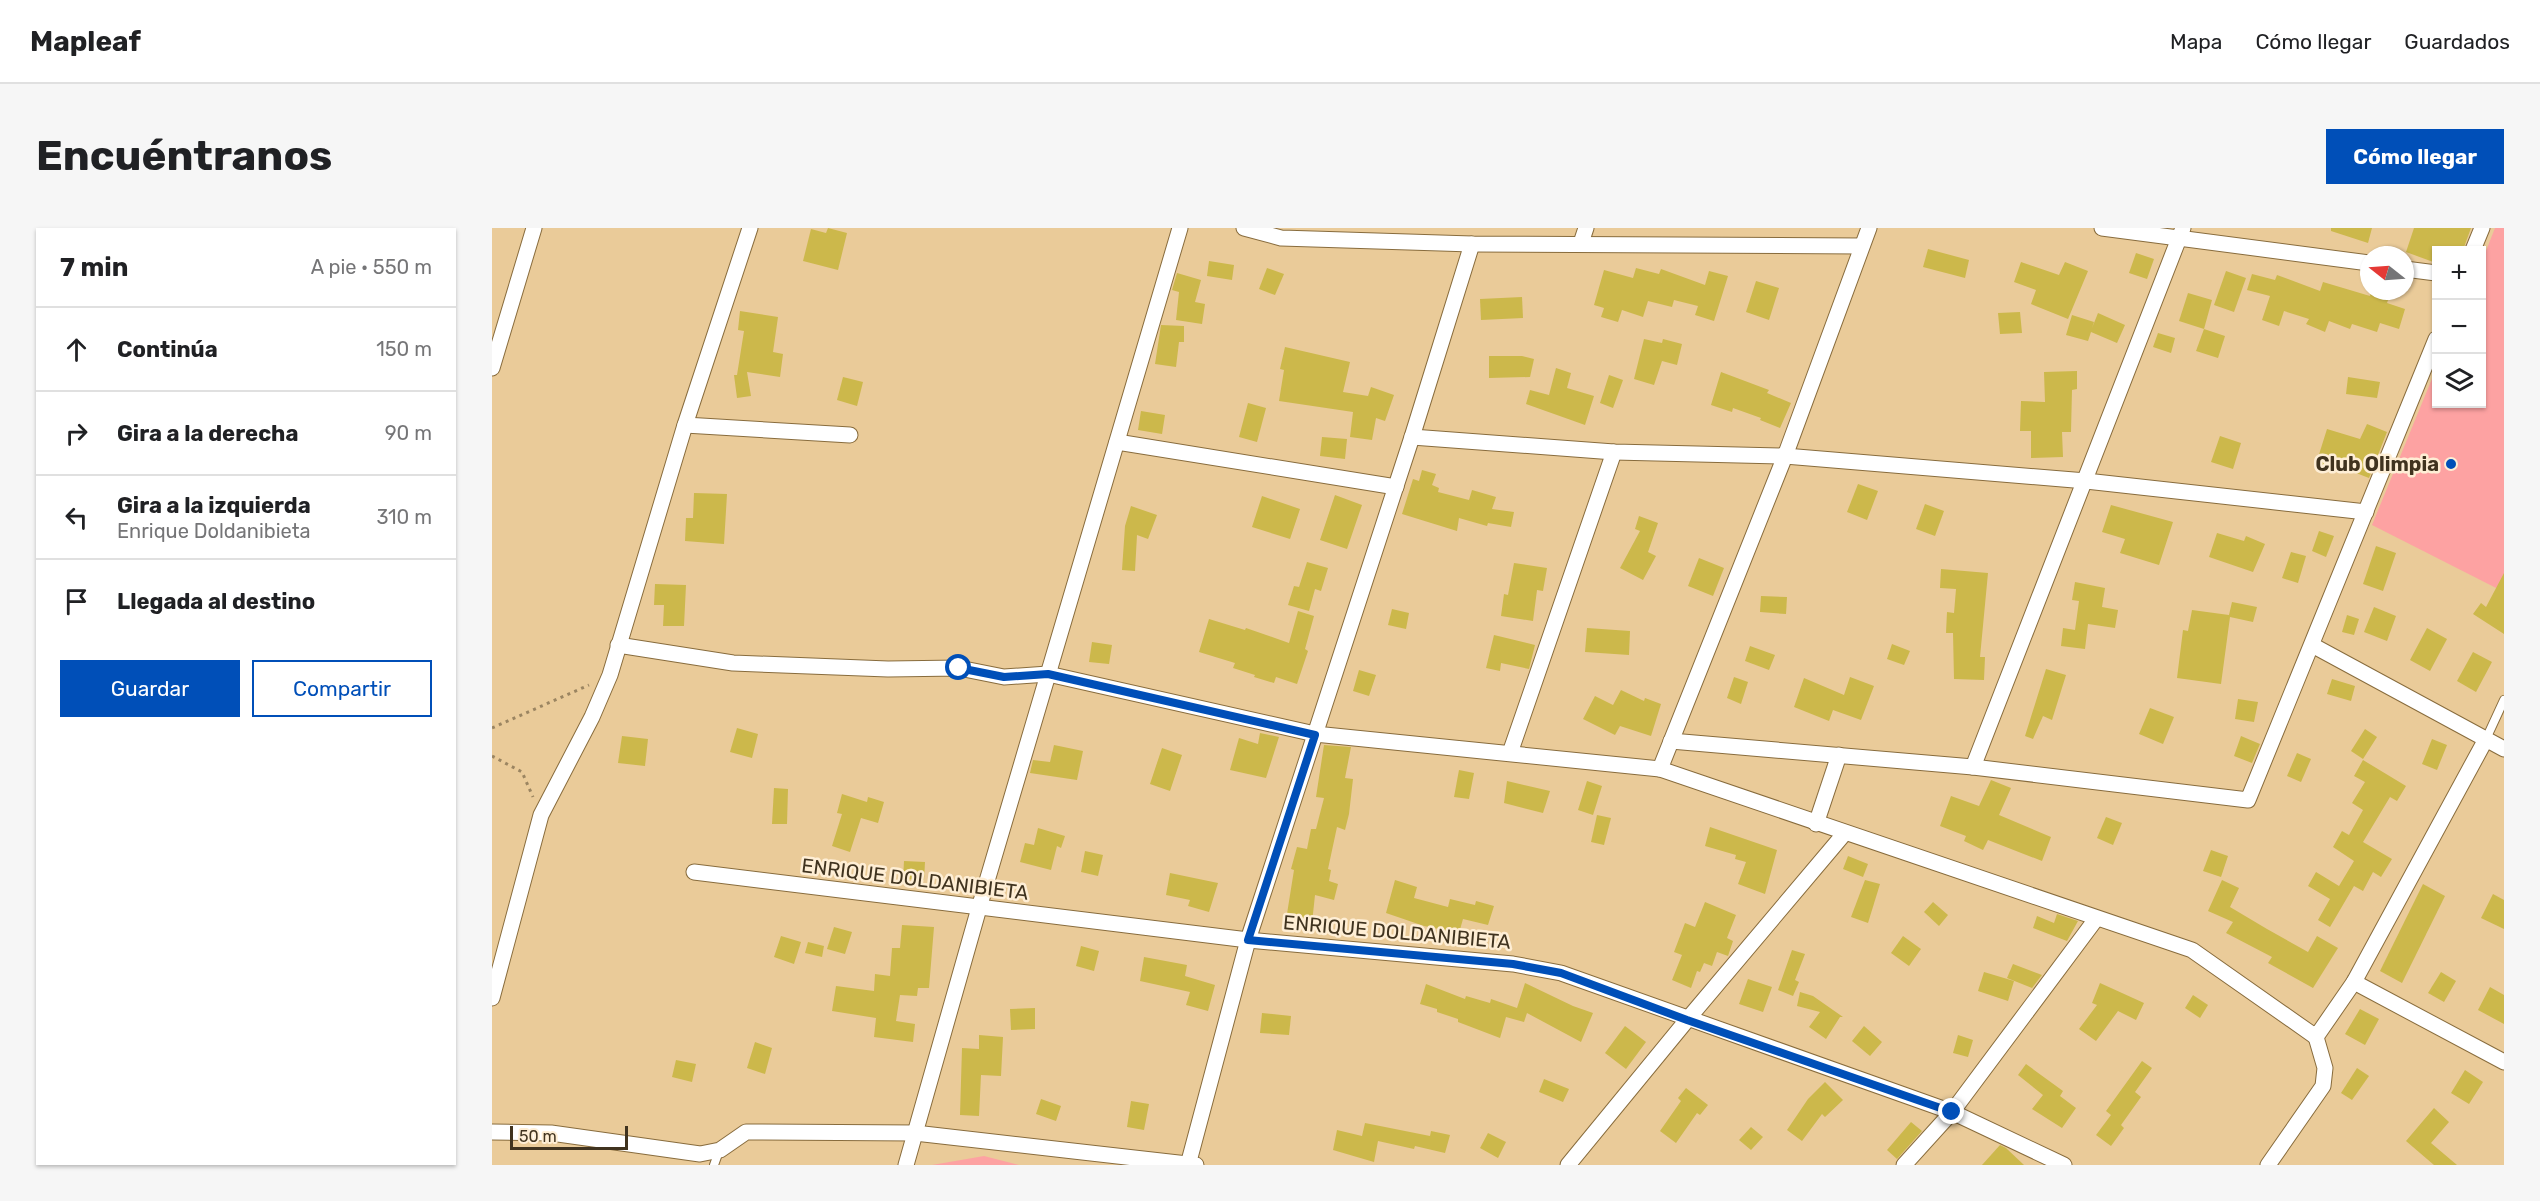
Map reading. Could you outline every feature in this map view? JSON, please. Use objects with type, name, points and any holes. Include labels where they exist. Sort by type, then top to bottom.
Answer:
[{"type":"street","points":[[492,368],[534,228]]},
{"type":"street","points":[[492,998],[541,815],[592,717],[610,675],[685,424],[750,228]]},
{"type":"street","points":[[906,1165],[979,908],[1180,228]]},
{"type":"street","points":[[1244,228],[1281,238],[1472,244],[1862,246]]},
{"type":"street","points":[[1581,243],[1586,228]]},
{"type":"street","points":[[1660,769],[1785,456],[1869,228]]},
{"type":"street","points":[[2102,228],[2182,232],[2360,262]]},
{"type":"street","points":[[2475,246],[2482,228]]},
{"type":"street","points":[[1973,767],[2182,232]]},
{"type":"street","points":[[1188,1165],[1248,940],[1396,487],[1472,244]]},
{"type":"street","points":[[2414,269],[2432,272]]},
{"type":"street","points":[[1671,741],[1973,767],[2248,800],[2432,349]]},
{"type":"street","points":[[685,424],[850,435]]},
{"type":"street","points":[[1412,437],[1614,452],[1785,456],[2086,481],[2366,512]]},
{"type":"street","points":[[1117,442],[1396,487]]},
{"type":"street","points":[[1510,753],[1614,452]]},
{"type":"street","points":[[618,645],[732,663],[888,669],[959,668],[1004,677],[1048,674],[1315,735],[1660,769],[1844,834],[2192,950],[2316,1037],[2325,1068],[2324,1086],[2268,1165]]},
{"type":"street","points":[[2312,645],[2504,749]]},
{"type":"street","points":[[2316,1037],[2354,982],[2486,739]]},
{"type":"street","points":[[1816,824],[1839,755]]},
{"type":"street","points":[[1568,1165],[1844,834]]},
{"type":"street","name":"ENRIQUE DOLDANIBIETA","points":[[694,872],[1248,940],[1513,964],[1561,973],[1687,1020],[1952,1112],[2064,1165]]},
{"type":"street","points":[[1904,1165],[1952,1112],[2096,919]]},
{"type":"street","points":[[2354,982],[2504,1062]]},
{"type":"street","points":[[492,1132],[551,1132],[700,1155],[720,1150],[746,1132],[915,1133],[1196,1165]]},
{"type":"lane","points":[[2486,739],[2504,700]]},
{"type":"lane","points":[[714,1165],[720,1150]]},
{"type":"path","points":[[492,728],[610,675]]},
{"type":"path","points":[[492,756],[522,772],[541,815]]},
{"type":"shaded area","name":"Club Olimpia","points":[[2495,228],[2504,228],[2504,592],[2372,525],[2432,379],[2432,408],[2486,408],[2486,251]]},
{"type":"shaded area","points":[[984,1156],[1019,1165],[932,1165]]},
{"type":"building","points":[[828,228],[847,233],[838,270],[803,261],[811,229],[826,233]]},
{"type":"building","points":[[2331,228],[2372,228],[2368,243],[2331,231]]},
{"type":"building","points":[[2414,228],[2471,228],[2464,246],[2432,246],[2432,262],[2414,255],[2414,246],[2408,246]]},
{"type":"building","points":[[1928,249],[1969,260],[1965,278],[1923,267]]},
{"type":"building","points":[[2136,253],[2154,259],[2147,279],[2129,273]]},
{"type":"building","points":[[1209,261],[1234,265],[1232,280],[1207,276]]},
{"type":"building","points":[[2021,262],[2059,275],[2065,262],[2088,271],[2068,319],[2031,304],[2036,290],[2014,282]]},
{"type":"building","points":[[1267,268],[1284,274],[1275,295],[1259,289]]},
{"type":"building","points":[[1636,268],[1659,274],[1661,269],[1705,285],[1709,271],[1728,276],[1714,321],[1695,315],[1698,306],[1674,300],[1672,307],[1648,301],[1643,317],[1622,310],[1618,322],[1601,317],[1604,308],[1594,305],[1604,270],[1633,278]]},
{"type":"building","points":[[2226,271],[2246,278],[2234,312],[2214,305]]},
{"type":"building","points":[[1177,273],[1201,280],[1195,302],[1205,304],[1202,324],[1176,320],[1179,292],[1172,290]]},
{"type":"building","points":[[2252,274],[2275,280],[2277,275],[2320,291],[2323,282],[2360,293],[2360,300],[2388,300],[2387,303],[2405,309],[2399,329],[2380,323],[2377,332],[2352,324],[2350,329],[2329,321],[2325,332],[2306,324],[2309,319],[2284,311],[2279,326],[2262,320],[2270,296],[2247,290]]},
{"type":"building","points":[[1756,281],[1779,288],[1769,320],[1746,312]]},
{"type":"building","points":[[2188,293],[2212,300],[2204,329],[2179,321]]},
{"type":"building","points":[[1522,297],[1523,318],[1481,320],[1480,299]]},
{"type":"building","points":[[740,311],[778,317],[773,352],[783,354],[780,377],[747,372],[751,396],[737,398],[734,375],[737,375],[744,331],[738,330]]},
{"type":"building","points":[[2020,312],[2022,333],[2000,334],[1998,313]]},
{"type":"building","points":[[2098,313],[2125,325],[2117,343],[2091,332],[2088,341],[2066,335],[2072,315],[2094,322],[2092,328]]},
{"type":"building","points":[[1161,325],[1184,326],[1184,342],[1179,342],[1176,367],[1155,364]]},
{"type":"building","points":[[2204,329],[2225,336],[2218,358],[2196,351]]},
{"type":"building","points":[[2158,333],[2175,338],[2171,353],[2153,347]]},
{"type":"building","points":[[1644,339],[1662,343],[1663,339],[1682,344],[1677,365],[1662,361],[1654,385],[1634,379]]},
{"type":"building","points":[[1285,347],[1350,362],[1343,392],[1368,396],[1371,387],[1394,395],[1385,421],[1376,418],[1372,440],[1350,437],[1353,412],[1279,401],[1284,370],[1280,369]]},
{"type":"building","points":[[1489,356],[1522,356],[1534,359],[1530,377],[1489,378]]},
{"type":"building","points":[[1556,368],[1571,373],[1567,388],[1594,396],[1585,425],[1526,404],[1530,390],[1549,395]]},
{"type":"building","points":[[2077,371],[2077,389],[2072,390],[2071,432],[2062,432],[2063,457],[2031,458],[2031,431],[2020,431],[2021,401],[2045,402],[2044,372]]},
{"type":"building","points":[[1721,372],[1769,390],[1767,393],[1791,403],[1780,428],[1733,408],[1732,412],[1711,405]]},
{"type":"building","points":[[1609,375],[1623,380],[1613,408],[1600,403]]},
{"type":"building","points":[[843,377],[863,382],[857,406],[837,400]]},
{"type":"building","points":[[2348,377],[2380,382],[2377,398],[2346,394]]},
{"type":"building","points":[[1248,403],[1266,408],[1257,442],[1239,437]]},
{"type":"building","points":[[1141,411],[1165,415],[1162,434],[1138,430]]},
{"type":"building","points":[[2367,424],[2387,432],[2369,478],[2338,466],[2336,470],[2316,464],[2327,429],[2360,439]]},
{"type":"building","points":[[2220,436],[2241,443],[2233,469],[2211,462]]},
{"type":"building","points":[[1322,437],[1347,439],[1345,459],[1320,456]]},
{"type":"building","points":[[1422,470],[1436,474],[1432,485],[1439,488],[1438,492],[1469,500],[1472,490],[1496,497],[1492,509],[1514,512],[1511,527],[1488,523],[1487,526],[1459,518],[1457,531],[1402,514],[1413,479],[1419,481]]},
{"type":"building","points":[[1858,484],[1878,491],[1867,520],[1847,512]]},
{"type":"building","points":[[694,493],[727,494],[724,544],[685,541],[686,518],[693,518]]},
{"type":"building","points":[[1335,495],[1362,505],[1347,549],[1320,540]]},
{"type":"building","points":[[1262,496],[1300,509],[1290,539],[1252,527]]},
{"type":"building","points":[[1925,504],[1944,511],[1935,536],[1916,529]]},
{"type":"building","points":[[2111,505],[2173,522],[2159,565],[2120,553],[2125,539],[2102,532]]},
{"type":"building","points":[[1131,506],[1157,515],[1148,539],[1137,535],[1135,571],[1122,570],[1125,526]]},
{"type":"building","points":[[1639,516],[1658,523],[1648,552],[1656,556],[1643,580],[1620,568],[1640,531],[1635,529]]},
{"type":"building","points":[[2319,531],[2334,536],[2326,557],[2312,551]]},
{"type":"building","points":[[2217,533],[2244,541],[2246,536],[2265,544],[2253,572],[2209,557]]},
{"type":"building","points":[[2376,546],[2396,553],[2383,591],[2363,584]]},
{"type":"building","points":[[2291,552],[2306,556],[2298,583],[2282,578]]},
{"type":"building","points":[[1699,558],[1724,568],[1713,596],[1688,586]]},
{"type":"building","points":[[1307,562],[1328,568],[1321,591],[1315,589],[1309,611],[1288,605],[1294,586],[1299,587]]},
{"type":"building","points":[[1514,563],[1547,568],[1543,591],[1537,590],[1533,621],[1501,616],[1504,594],[1508,595]]},
{"type":"building","points":[[1941,569],[1988,573],[1980,657],[1985,657],[1984,680],[1954,679],[1953,633],[1946,633],[1947,612],[1954,613],[1956,589],[1940,588]]},
{"type":"building","points":[[2504,573],[2504,634],[2473,614],[2481,603],[2486,607]]},
{"type":"building","points":[[2075,582],[2105,588],[2102,607],[2118,610],[2115,628],[2088,624],[2085,649],[2061,646],[2063,628],[2075,630],[2079,601],[2072,600]]},
{"type":"building","points":[[655,584],[686,585],[684,626],[663,626],[664,605],[654,605]]},
{"type":"building","points":[[1761,596],[1787,597],[1786,614],[1760,612]]},
{"type":"building","points":[[2232,602],[2257,607],[2253,622],[2230,617],[2221,684],[2177,678],[2183,630],[2188,631],[2192,610],[2229,615]]},
{"type":"building","points":[[2374,607],[2396,616],[2387,641],[2364,632]]},
{"type":"building","points":[[1392,609],[1409,613],[1406,629],[1388,625]]},
{"type":"building","points":[[1298,611],[1314,616],[1305,649],[1308,651],[1297,684],[1276,677],[1274,683],[1254,677],[1255,675],[1233,668],[1235,663],[1199,652],[1209,619],[1245,630],[1246,628],[1289,643]]},
{"type":"building","points":[[2347,615],[2359,619],[2354,635],[2342,632]]},
{"type":"building","points":[[1587,628],[1630,631],[1629,655],[1585,652]]},
{"type":"building","points":[[2427,628],[2447,639],[2430,671],[2410,660]]},
{"type":"building","points":[[1494,635],[1535,645],[1529,669],[1501,663],[1500,671],[1486,668]]},
{"type":"building","points":[[1092,642],[1112,645],[1109,664],[1089,662]]},
{"type":"building","points":[[1892,644],[1910,651],[1904,665],[1887,659]]},
{"type":"building","points":[[1750,646],[1775,655],[1769,670],[1745,661]]},
{"type":"building","points":[[2473,652],[2492,662],[2476,692],[2457,681]]},
{"type":"building","points":[[2046,669],[2066,675],[2052,720],[2043,716],[2033,739],[2025,736]]},
{"type":"building","points":[[1359,670],[1376,675],[1369,696],[1353,691]]},
{"type":"building","points":[[1734,677],[1748,682],[1741,704],[1727,698]]},
{"type":"building","points":[[1850,677],[1874,686],[1861,720],[1833,710],[1829,721],[1794,707],[1804,678],[1844,695]]},
{"type":"building","points":[[2332,679],[2355,686],[2351,701],[2327,694]]},
{"type":"building","points":[[1621,690],[1644,701],[1645,698],[1661,704],[1651,736],[1620,726],[1615,735],[1583,719],[1595,696],[1613,705]]},
{"type":"building","points":[[2238,699],[2258,702],[2254,722],[2235,719]]},
{"type":"building","points":[[2150,708],[2174,717],[2163,744],[2139,734]]},
{"type":"building","points":[[737,728],[758,734],[752,758],[730,752]]},
{"type":"building","points":[[2365,729],[2377,737],[2363,759],[2351,751]]},
{"type":"building","points":[[1260,733],[1279,737],[1266,778],[1230,770],[1239,738],[1258,744]]},
{"type":"building","points":[[622,736],[648,739],[645,766],[618,763]]},
{"type":"building","points":[[2241,736],[2260,744],[2252,763],[2234,756]]},
{"type":"building","points":[[2432,739],[2447,745],[2437,770],[2422,764]]},
{"type":"building","points":[[1054,745],[1083,751],[1077,780],[1030,773],[1033,760],[1050,762]]},
{"type":"building","points":[[1324,745],[1351,747],[1345,778],[1353,779],[1349,814],[1345,830],[1337,827],[1328,869],[1331,870],[1329,881],[1338,884],[1334,900],[1315,895],[1312,923],[1286,920],[1294,870],[1291,869],[1297,847],[1307,849],[1311,829],[1316,829],[1324,798],[1316,797]]},
{"type":"building","points":[[1162,748],[1182,755],[1170,791],[1150,784]]},
{"type":"building","points":[[2297,753],[2311,759],[2301,782],[2287,776]]},
{"type":"building","points":[[2363,760],[2406,786],[2397,801],[2390,797],[2363,842],[2392,859],[2381,877],[2373,872],[2363,891],[2354,886],[2330,927],[2318,920],[2330,899],[2308,886],[2316,872],[2339,886],[2354,861],[2333,847],[2342,831],[2349,835],[2363,810],[2352,803],[2365,782],[2354,776]]},
{"type":"building","points":[[1459,770],[1474,773],[1469,799],[1454,797]]},
{"type":"building","points":[[1991,780],[2011,788],[1999,815],[2051,837],[2042,861],[1988,840],[1983,850],[1964,841],[1966,836],[1940,826],[1951,796],[1979,806]]},
{"type":"building","points":[[1507,781],[1550,791],[1543,813],[1504,803]]},
{"type":"building","points":[[1587,781],[1602,786],[1593,815],[1578,810]]},
{"type":"building","points":[[774,788],[788,789],[787,824],[772,824]]},
{"type":"building","points":[[842,794],[867,802],[868,797],[884,802],[878,823],[861,818],[850,852],[832,846],[842,814],[837,813]]},
{"type":"building","points":[[1597,815],[1611,818],[1604,845],[1591,842]]},
{"type":"building","points":[[2106,817],[2122,823],[2113,845],[2097,838]]},
{"type":"building","points":[[1710,827],[1777,850],[1765,894],[1738,884],[1746,862],[1735,859],[1736,855],[1705,846]]},
{"type":"building","points":[[1038,828],[1065,836],[1061,848],[1057,846],[1051,870],[1020,862],[1025,843],[1034,845]]},
{"type":"building","points":[[2211,850],[2228,856],[2221,877],[2203,871]]},
{"type":"building","points":[[1085,851],[1103,855],[1098,876],[1081,872]]},
{"type":"building","points":[[1848,856],[1868,864],[1863,877],[1843,869]]},
{"type":"building","points":[[904,861],[925,862],[924,880],[903,879]]},
{"type":"building","points":[[1170,873],[1218,883],[1209,912],[1188,906],[1190,900],[1166,895]]},
{"type":"building","points":[[1395,880],[1417,887],[1414,898],[1448,907],[1450,899],[1475,905],[1476,901],[1494,906],[1488,925],[1463,919],[1459,933],[1424,926],[1386,913]]},
{"type":"building","points":[[1865,880],[1880,884],[1868,923],[1851,917]]},
{"type":"building","points":[[2222,880],[2239,888],[2230,907],[2267,929],[2308,952],[2317,936],[2338,948],[2313,988],[2268,963],[2272,957],[2226,933],[2233,922],[2208,911]]},
{"type":"building","points":[[2423,884],[2445,896],[2402,983],[2380,971]]},
{"type":"building","points":[[2493,894],[2504,900],[2504,929],[2481,918]]},
{"type":"building","points":[[1705,902],[1736,915],[1727,938],[1733,941],[1728,956],[1717,952],[1712,966],[1704,963],[1700,972],[1697,971],[1691,988],[1672,980],[1682,955],[1674,952],[1685,923],[1695,927]]},
{"type":"building","points":[[1933,902],[1948,915],[1939,926],[1924,912]]},
{"type":"building","points":[[2057,914],[2078,921],[2067,941],[2033,928],[2037,916],[2054,923]]},
{"type":"building","points":[[902,925],[934,927],[929,988],[918,988],[917,996],[900,995],[896,1021],[915,1024],[913,1042],[874,1037],[876,1018],[832,1011],[836,986],[874,991],[875,974],[890,976],[892,948],[900,948]]},
{"type":"building","points":[[834,927],[852,932],[845,954],[827,949]]},
{"type":"building","points":[[781,936],[801,942],[794,964],[774,957]]},
{"type":"building","points":[[1903,936],[1921,949],[1909,966],[1891,953]]},
{"type":"building","points":[[808,942],[824,946],[822,957],[805,953]]},
{"type":"building","points":[[1081,946],[1099,951],[1094,971],[1076,966]]},
{"type":"building","points":[[1792,950],[1805,954],[1795,980],[1799,982],[1793,996],[1778,990]]},
{"type":"building","points":[[1144,957],[1187,965],[1185,976],[1215,985],[1208,1011],[1186,1005],[1190,992],[1140,981]]},
{"type":"building","points":[[2013,964],[2042,975],[2032,988],[2007,978]]},
{"type":"building","points":[[1984,972],[2014,981],[2008,1001],[1978,991]]},
{"type":"building","points":[[2441,972],[2456,981],[2444,1002],[2428,993]]},
{"type":"building","points":[[1748,979],[1772,987],[1763,1012],[1739,1004]]},
{"type":"building","points":[[1525,983],[1593,1013],[1581,1042],[1527,1013],[1524,1022],[1506,1017],[1500,1038],[1458,1022],[1458,1019],[1437,1012],[1437,1009],[1420,1004],[1426,984],[1465,999],[1466,996],[1490,1003],[1491,999],[1517,1008]]},
{"type":"building","points":[[2100,983],[2144,1003],[2136,1020],[2118,1011],[2096,1041],[2079,1029],[2097,1005],[2092,1003]]},
{"type":"building","points":[[2490,987],[2504,995],[2504,1024],[2478,1010]]},
{"type":"building","points":[[1800,992],[1813,996],[1843,1017],[1840,1017],[1826,1039],[1809,1027],[1820,1012],[1797,1006]]},
{"type":"building","points":[[2193,995],[2208,1005],[2200,1018],[2185,1008]]},
{"type":"building","points":[[1035,1008],[1035,1029],[1011,1030],[1010,1009]]},
{"type":"building","points":[[2360,1009],[2379,1019],[2365,1045],[2345,1034]]},
{"type":"building","points":[[1262,1013],[1291,1016],[1289,1035],[1260,1033]]},
{"type":"building","points":[[1625,1026],[1646,1042],[1626,1069],[1605,1053]]},
{"type":"building","points":[[1864,1026],[1882,1042],[1870,1056],[1852,1041]]},
{"type":"building","points":[[979,1035],[1003,1037],[1001,1076],[981,1075],[979,1116],[960,1115],[962,1048],[979,1049]]},
{"type":"building","points":[[1958,1035],[1973,1040],[1968,1057],[1953,1053]]},
{"type":"building","points":[[755,1042],[772,1048],[765,1074],[747,1068]]},
{"type":"building","points":[[676,1060],[696,1064],[692,1082],[672,1077]]},
{"type":"building","points":[[2142,1061],[2152,1068],[2135,1092],[2141,1097],[2121,1125],[2124,1128],[2111,1146],[2096,1135],[2111,1115],[2106,1111]]},
{"type":"building","points":[[2026,1064],[2063,1091],[2060,1096],[2076,1108],[2062,1128],[2032,1109],[2043,1095],[2018,1075]]},
{"type":"building","points":[[2357,1068],[2369,1076],[2352,1100],[2341,1093]]},
{"type":"building","points":[[2465,1070],[2483,1082],[2469,1104],[2451,1093]]},
{"type":"building","points":[[1544,1079],[1569,1089],[1563,1102],[1539,1092]]},
{"type":"building","points":[[1825,1082],[1843,1100],[1825,1117],[1822,1114],[1802,1141],[1787,1130],[1808,1099]]},
{"type":"building","points":[[1686,1088],[1708,1105],[1700,1115],[1697,1113],[1676,1143],[1660,1131],[1681,1101],[1678,1098]]},
{"type":"building","points":[[1041,1099],[1061,1106],[1056,1121],[1036,1114]]},
{"type":"building","points":[[1131,1101],[1149,1104],[1144,1130],[1127,1127]]},
{"type":"building","points":[[2434,1108],[2449,1122],[2431,1143],[2457,1165],[2434,1165],[2406,1141]]},
{"type":"building","points":[[1911,1122],[1922,1131],[1897,1159],[1887,1150]]},
{"type":"building","points":[[1365,1123],[1430,1136],[1431,1131],[1450,1135],[1445,1153],[1378,1141],[1374,1162],[1333,1150],[1337,1130],[1362,1136]]},
{"type":"building","points":[[1751,1127],[1763,1137],[1751,1150],[1739,1140]]},
{"type":"building","points":[[1488,1133],[1506,1142],[1498,1158],[1480,1148]]},
{"type":"building","points":[[2000,1145],[2006,1148],[2024,1165],[1982,1165]]},
{"type":"place","name":"Club Olimpia","points":[[2451,464]]},
{"type":"route","points":[[959,668],[1004,677],[1048,674],[1315,735],[1248,940],[1513,964],[1561,973],[1687,1020],[1952,1112]]}]
